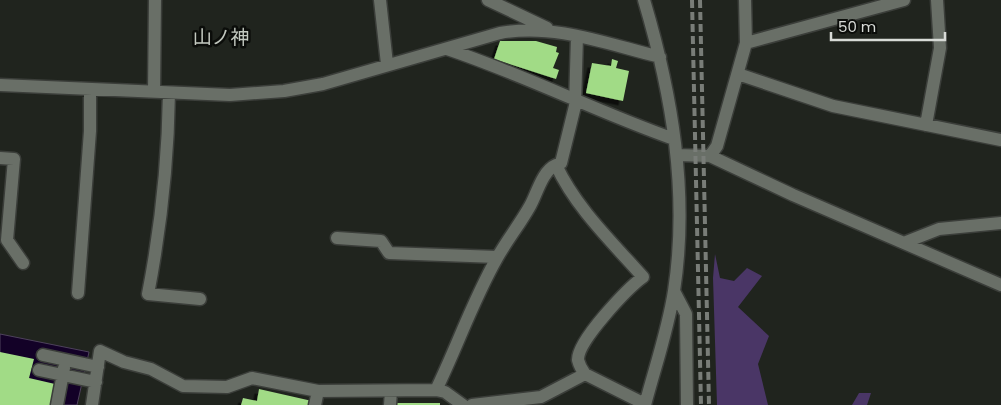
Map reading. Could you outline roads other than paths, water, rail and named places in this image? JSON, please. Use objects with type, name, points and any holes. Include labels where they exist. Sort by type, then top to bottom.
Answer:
[{"type":"street","points":[[154,92],[155,0]]},
{"type":"street","points":[[380,0],[386,64]]},
{"type":"street","points":[[488,0],[552,31]]},
{"type":"street","points":[[556,165],[566,187],[585,212],[643,277],[630,286],[611,307],[580,350],[578,360],[585,374],[645,405],[668,322],[674,291],[680,226],[677,155],[666,85],[644,0]]},
{"type":"street","points":[[710,156],[717,146],[746,43],[745,0]]},
{"type":"street","points":[[746,43],[904,0]]},
{"type":"street","points":[[926,125],[940,48],[937,0]]},
{"type":"street","points":[[1,86],[230,95],[284,91],[323,84],[386,64],[519,29],[552,31],[660,56]]},
{"type":"street","points":[[436,390],[458,346],[473,304],[497,257],[530,205],[544,177],[552,167],[561,162],[575,100],[577,36]]},
{"type":"street","points":[[447,49],[487,62],[674,140]]},
{"type":"street","points":[[738,74],[833,106],[1001,140]]},
{"type":"street","points":[[78,292],[90,131],[90,89]]},
{"type":"street","points":[[169,93],[168,149],[157,251],[148,294],[200,299]]},
{"type":"street","points":[[677,155],[710,156],[792,195],[906,242],[1001,285]]},
{"type":"street","points":[[0,158],[14,160],[7,240],[23,263]]},
{"type":"street","points":[[906,242],[939,229],[1001,223]]},
{"type":"street","points":[[337,238],[381,241],[389,253],[497,257]]},
{"type":"street","points":[[674,291],[686,314],[687,405]]},
{"type":"street","points":[[92,405],[100,351],[124,362],[151,369],[183,386],[227,387],[252,378],[318,391],[436,390],[445,392],[463,405]]},
{"type":"street","points":[[42,355],[98,367]]},
{"type":"street","points":[[57,405],[65,360]]},
{"type":"street","points":[[39,370],[96,382]]},
{"type":"street","points":[[472,405],[541,397],[585,374]]},
{"type":"street","points":[[315,405],[318,391]]},
{"type":"street","points":[[390,405],[391,391]]},
{"type":"railway","points":[[692,0],[701,405]]},
{"type":"railway","points":[[700,0],[709,405]]},
{"type":"district","name":"山ノ神","points":[[221,37]]}]
